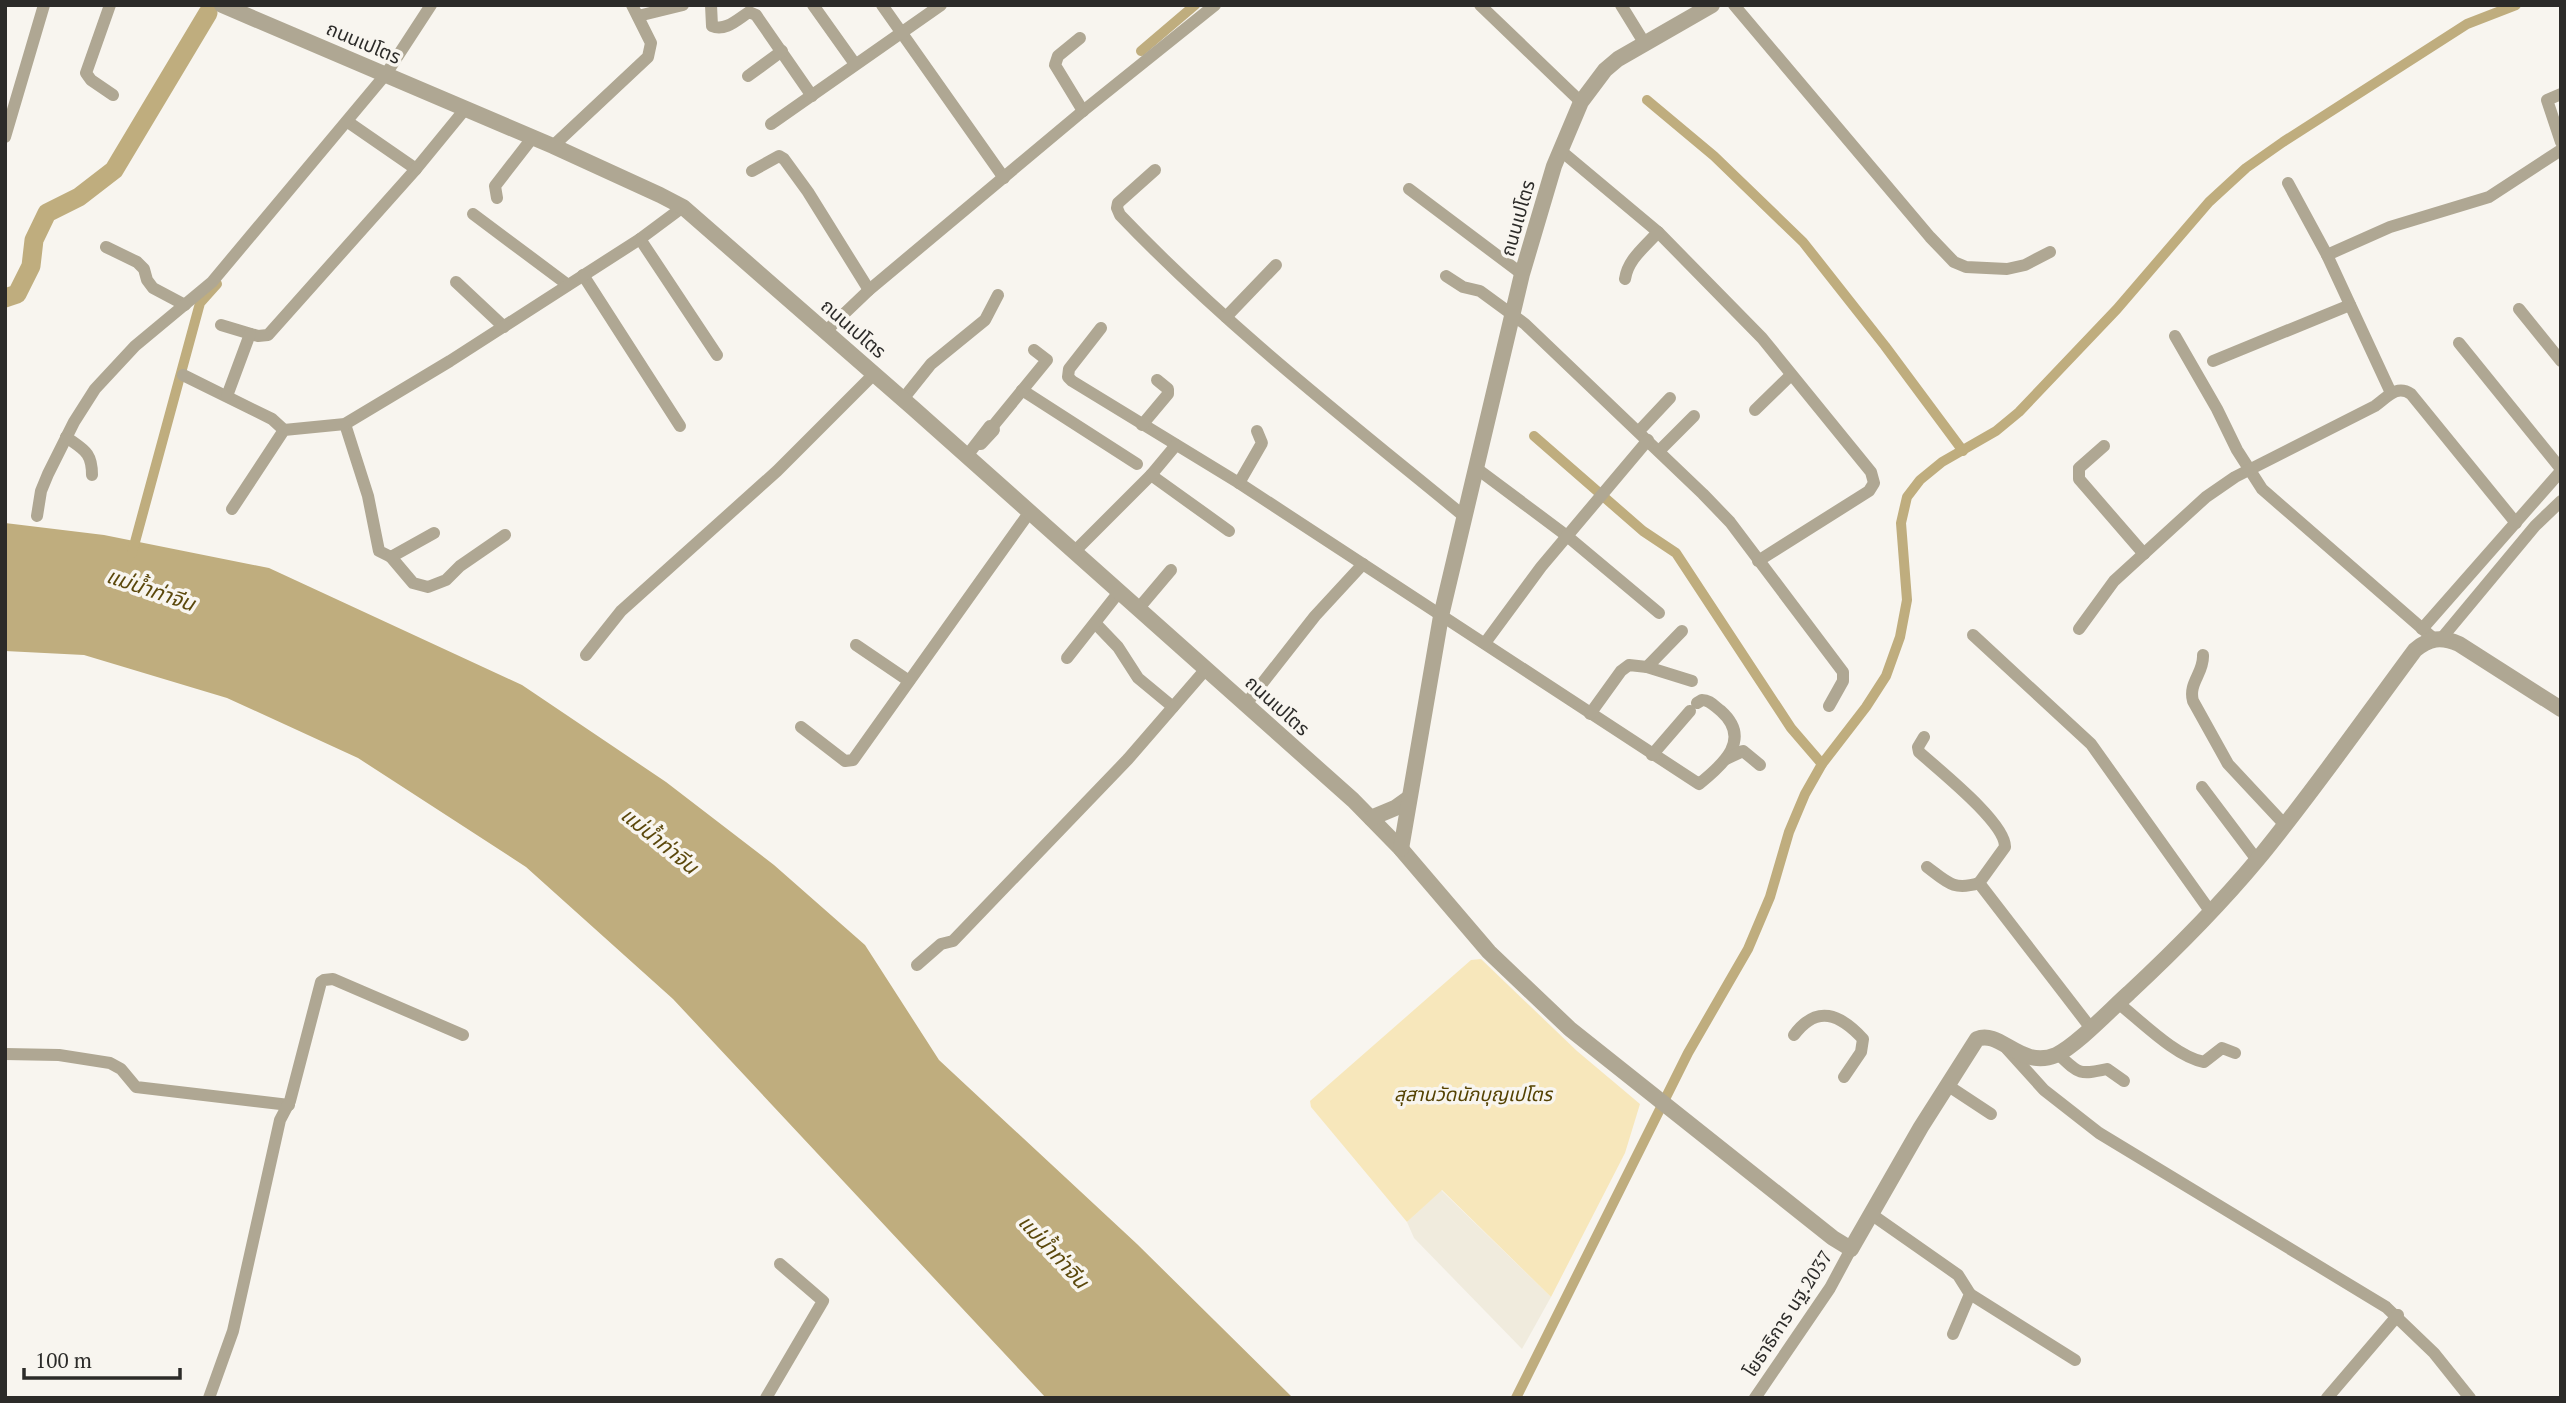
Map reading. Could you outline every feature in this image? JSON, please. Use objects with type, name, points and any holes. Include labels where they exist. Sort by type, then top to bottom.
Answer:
[{"type":"street","points":[[5,137],[44,5]]},
{"type":"street","points":[[110,5],[86,73],[91,80],[113,95]]},
{"type":"street","points":[[37,516],[41,491],[66,437],[95,389],[118,362],[212,282],[386,74],[431,5]]},
{"type":"street","points":[[553,146],[648,57],[652,43],[635,11],[683,5]]},
{"type":"street","points":[[711,5],[712,26],[720,29],[753,12],[812,96]]},
{"type":"street","points":[[813,5],[855,64]]},
{"type":"street","points":[[882,5],[1004,178]]},
{"type":"street","points":[[771,124],[941,5]]},
{"type":"street","points":[[826,331],[869,290],[1083,111],[1216,5]]},
{"type":"street","points":[[1480,5],[1581,102]]},
{"type":"street","points":[[1621,5],[1645,44]]},
{"type":"street","name":"ถนนเปโตร","points":[[1401,849],[1441,616],[1522,274],[1560,150],[1581,102],[1605,70],[1712,5]]},
{"type":"street","points":[[1734,5],[1954,262],[1966,267],[2007,269],[2025,265],[2050,252]]},
{"type":"street","name":"ถนนเปโตร","points":[[230,8],[553,146],[682,207],[826,331],[1206,669],[1371,818],[1401,849]]},
{"type":"street","points":[[1080,38],[1058,56],[1055,65],[1083,111]]},
{"type":"street","points":[[748,76],[782,51]]},
{"type":"street","points":[[2561,94],[2547,100],[2561,142]]},
{"type":"street","points":[[221,326],[264,337],[272,331],[416,169],[466,108]]},
{"type":"street","points":[[348,122],[416,169]]},
{"type":"street","points":[[498,198],[495,186],[533,138]]},
{"type":"street","points":[[1560,150],[1658,232],[1762,338],[1871,472],[1874,483],[1869,491],[1758,561]]},
{"type":"street","points":[[2328,255],[2390,227],[2489,197],[2561,150]]},
{"type":"street","points":[[752,171],[774,157],[784,159],[808,192],[869,290]]},
{"type":"street","points":[[1155,170],[1118,203],[1120,215],[1226,317],[1465,517]]},
{"type":"street","points":[[2288,183],[2328,255],[2391,393]]},
{"type":"street","points":[[1409,189],[1522,274]]},
{"type":"street","points":[[183,375],[272,419],[284,430],[345,424],[640,239],[682,207]]},
{"type":"street","points":[[473,214],[568,285]]},
{"type":"street","points":[[1625,279],[1631,262],[1658,232]]},
{"type":"street","points":[[640,239],[717,355]]},
{"type":"street","points":[[106,247],[137,262],[153,288],[185,305]]},
{"type":"street","points":[[1226,317],[1276,265]]},
{"type":"street","points":[[583,275],[680,426]]},
{"type":"street","points":[[1447,276],[1463,288],[1480,291],[1514,315],[1659,450],[1730,522],[1843,672],[1843,681],[1829,706]]},
{"type":"street","points":[[456,282],[503,327]]},
{"type":"street","points":[[903,399],[931,364],[985,320],[998,295]]},
{"type":"street","points":[[2213,361],[2350,305]]},
{"type":"street","points":[[2519,309],[2561,361]]},
{"type":"street","points":[[1101,328],[1069,369],[1068,377],[1239,483],[1699,784],[1726,759],[1743,751],[1760,765]]},
{"type":"street","points":[[227,396],[250,334]]},
{"type":"street","points":[[2175,336],[2249,471],[2262,489],[2432,635],[2459,644],[2561,709]]},
{"type":"street","points":[[2432,635],[2516,523],[2561,470],[2459,344]]},
{"type":"street","points":[[966,457],[1047,360],[1034,350]]},
{"type":"street","points":[[586,655],[621,611],[777,471],[874,374]]},
{"type":"street","points":[[1755,410],[1791,374]]},
{"type":"street","points":[[1142,425],[1168,394],[1168,389],[1157,380]]},
{"type":"street","points":[[1022,390],[1137,464]]},
{"type":"street","points":[[2079,629],[2114,582],[2206,497],[2249,471],[2375,406],[2391,393],[2405,390],[2412,394],[2516,523]]},
{"type":"street","points":[[1485,643],[1541,567],[1608,488],[1670,398]]},
{"type":"street","points":[[1659,450],[1695,416]]},
{"type":"street","points":[[345,424],[368,496],[377,546],[383,555],[391,557],[413,583],[428,587],[446,580],[460,566],[505,535]]},
{"type":"street","points":[[232,509],[284,430]]},
{"type":"street","points":[[1239,483],[1262,443],[1257,431]]},
{"type":"street","points":[[66,437],[89,455],[92,460],[92,475]]},
{"type":"street","points":[[1074,552],[1151,475],[1176,445]]},
{"type":"street","points":[[2104,446],[2079,467],[2079,479],[2144,554]]},
{"type":"street","points":[[1476,468],[1567,536],[1658,613]]},
{"type":"street","points":[[1151,475],[1229,531]]},
{"type":"street","points":[[2004,1046],[2034,1058],[2058,1054],[2118,1003],[2257,860],[2415,650],[2561,501]]},
{"type":"street","points":[[801,727],[845,761],[853,760],[1030,513]]},
{"type":"street","points":[[391,557],[434,533]]},
{"type":"street","points":[[1245,704],[1315,616],[1363,564]]},
{"type":"street","points":[[1138,609],[1171,570]]},
{"type":"street","points":[[1067,658],[1119,592]]},
{"type":"street","points":[[1095,623],[1118,647],[1138,678],[1173,707]]},
{"type":"street","points":[[1647,667],[1682,631]]},
{"type":"street","points":[[1973,635],[2091,744],[2210,911]]},
{"type":"street","points":[[856,645],[909,681]]},
{"type":"street","points":[[2203,655],[2204,663],[2191,690],[2193,701],[2228,764],[2285,825]]},
{"type":"street","points":[[1590,714],[1621,671],[1634,664],[1692,681]]},
{"type":"street","points":[[916,965],[941,944],[953,941],[1128,759],[1206,669]]},
{"type":"street","points":[[1652,755],[1702,700],[1709,701],[1731,721],[1736,736],[1726,759]]},
{"type":"street","points":[[1924,737],[1918,747],[1919,752],[1996,823],[2005,842],[2005,847],[1979,883],[1964,888],[1951,885],[1927,867]]},
{"type":"street","points":[[2202,787],[2257,860]]},
{"type":"street","points":[[1371,818],[1395,808],[1409,798]]},
{"type":"street","points":[[1401,849],[1489,952],[1570,1029],[1833,1238],[1851,1249],[1947,1085],[1978,1039],[1992,1037],[2004,1046],[2044,1090],[2099,1133],[2398,1315],[2434,1353],[2470,1398]]},
{"type":"street","points":[[1979,883],[2090,1027]]},
{"type":"street","points":[[209,1398],[233,1331],[280,1120],[289,1105],[324,979],[332,979],[463,1035]]},
{"type":"street","points":[[2118,1003],[2183,1054],[2196,1060],[2204,1062],[2222,1048],[2235,1054]]},
{"type":"street","points":[[1794,1035],[1803,1022],[1823,1015],[1832,1016],[1858,1034],[1863,1039],[1864,1046],[1844,1077]]},
{"type":"street","points":[[5,1054],[59,1055],[110,1063],[121,1069],[136,1087],[289,1105]]},
{"type":"street","points":[[2058,1054],[2076,1072],[2094,1073],[2107,1069],[2124,1080]]},
{"type":"street","points":[[1947,1085],[1991,1114]]},
{"type":"street","points":[[1871,1214],[1958,1275],[1970,1294],[2075,1360]]},
{"type":"street","name":"โยธาธิการ นฐ.2037","points":[[1755,1398],[1830,1288],[1851,1249]]},
{"type":"street","points":[[766,1398],[823,1301],[780,1264]]},
{"type":"street","points":[[1952,1334],[1970,1294]]},
{"type":"street","points":[[2327,1398],[2398,1315]]},
{"type":"shaded area","points":[[1441,1190],[1551,1297],[1522,1349],[1414,1238],[1407,1222]]},
{"type":"green space","name":"สุสานวัดนักบุญเปโตร","points":[[1481,959],[1577,1051],[1640,1104],[1625,1153],[1551,1297],[1442,1190],[1407,1222],[1311,1107],[1310,1101],[1471,960]]},
{"type":"water","name":"แม่น้ำท่าจีน","points":[[5,523],[104,535],[269,568],[522,685],[666,782],[774,865],[865,945],[939,1060],[1137,1244],[1293,1398],[1046,1398],[673,999],[526,867],[358,758],[227,698],[84,655],[5,651]]},
{"type":"waterway","points":[[208,13],[213,5]]},
{"type":"waterway","points":[[1141,51],[1195,5]]},
{"type":"waterway","points":[[1516,1398],[1688,1053],[1748,949],[1770,897],[1789,832],[1805,794],[1822,764],[1886,676],[1900,637],[1907,600],[1901,523],[1907,497],[1920,480],[1942,462],[1996,431],[2019,412],[2117,309],[2209,202],[2246,168],[2467,24],[2516,5]]},
{"type":"waterway","points":[[5,298],[17,294],[31,266],[34,240],[47,213],[79,197],[114,170],[208,13]]},
{"type":"waterway","points":[[1647,100],[1714,156],[1803,242],[1963,451]]},
{"type":"waterway","points":[[132,553],[200,303],[217,284]]},
{"type":"waterway","points":[[1534,436],[1643,531],[1676,553],[1791,728],[1822,764]]}]
